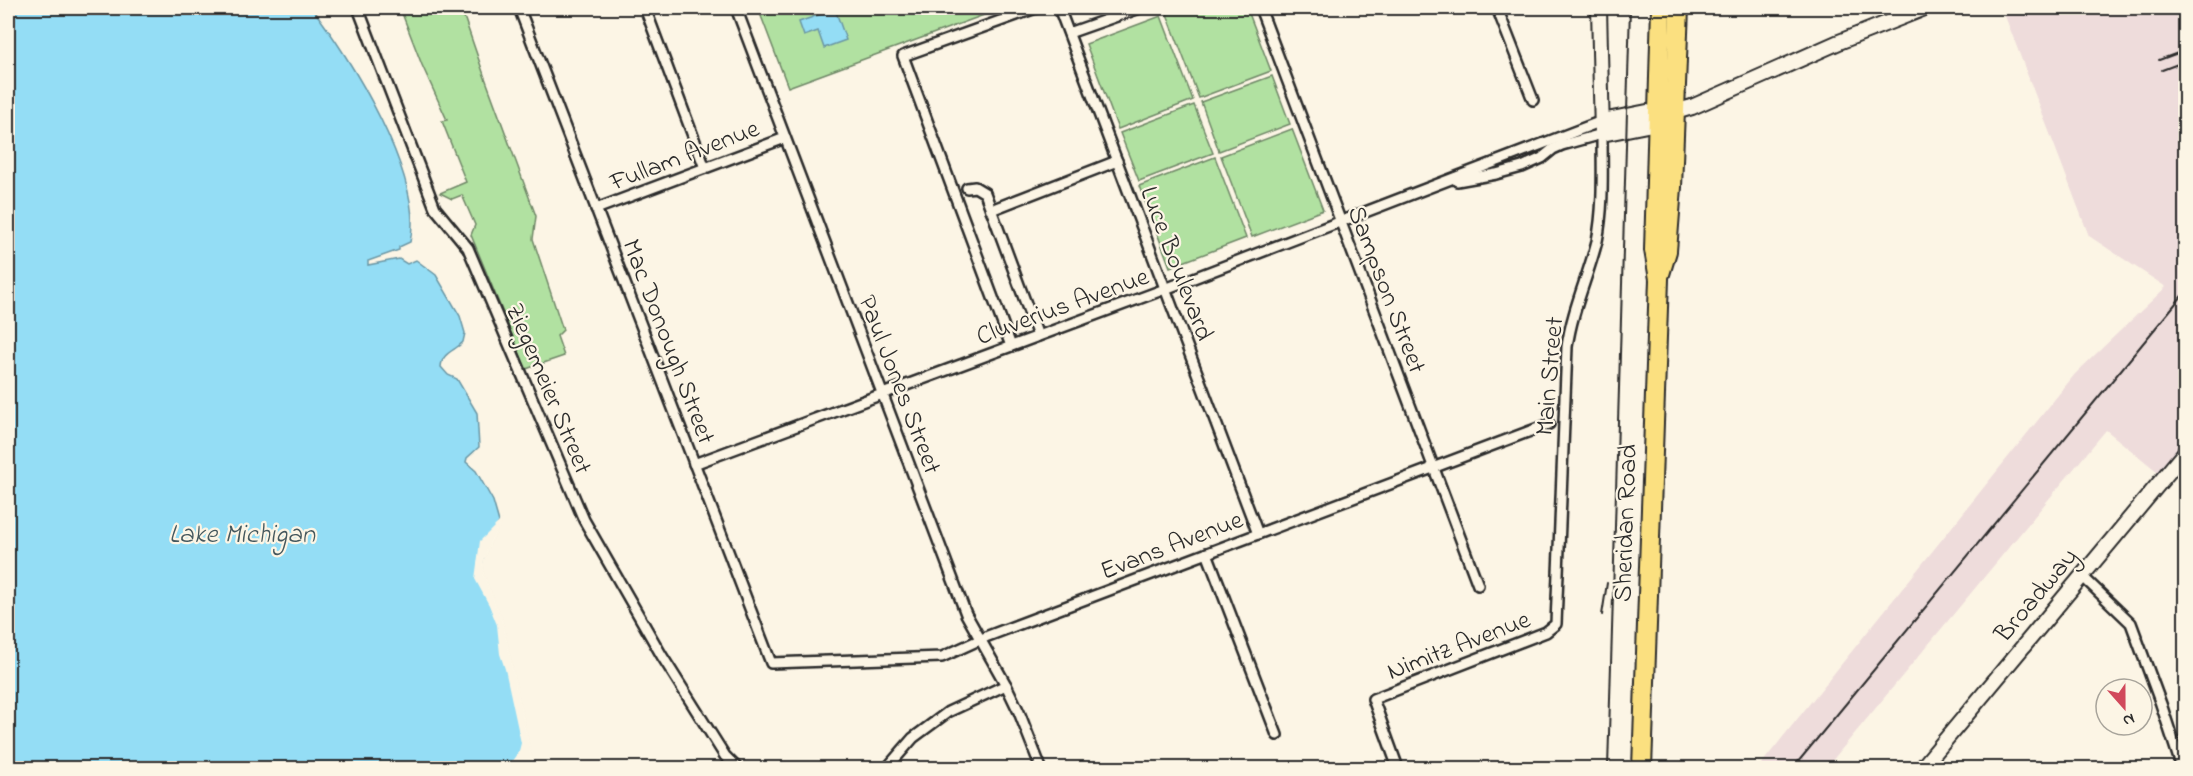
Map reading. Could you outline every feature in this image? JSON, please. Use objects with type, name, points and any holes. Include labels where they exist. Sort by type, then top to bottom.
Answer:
[{"type":"highway","points":[[1661,8],[1667,115]]},
{"type":"highway","points":[[1667,115],[1679,8]]},
{"type":"highway","name":"Sheridan Road","points":[[1642,768],[1659,279],[1667,251],[1667,115]]},
{"type":"street","name":"Ziegemeier Street","points":[[358,8],[435,207],[468,248],[584,520],[675,676],[725,756],[737,768]]},
{"type":"street","name":"Mac Donough Street","points":[[519,8],[771,663],[800,662]]},
{"type":"street","points":[[645,8],[705,168]]},
{"type":"street","name":"Paul Jones Street","points":[[736,8],[966,614],[1006,685],[1041,768]]},
{"type":"street","points":[[1011,346],[903,56],[1036,8]]},
{"type":"street","name":"Luce Boulevard","points":[[1059,8],[1258,534]]},
{"type":"street","points":[[1069,33],[1140,8]]},
{"type":"street","name":"Sampson Street","points":[[1260,8],[1478,585]]},
{"type":"street","points":[[1497,8],[1533,100]]},
{"type":"street","points":[[1599,8],[1602,127]]},
{"type":"street","points":[[1552,144],[1602,127],[1647,125],[1925,8]]},
{"type":"street","points":[[1552,144],[1602,127]]},
{"type":"street","name":"Main Street","points":[[1556,624],[1567,347],[1572,318],[1598,233],[1602,127]]},
{"type":"street","name":"Fullam Avenue","points":[[596,209],[786,138]]},
{"type":"street","name":"Cluverius Avenue","points":[[1443,183],[1522,167],[1542,158],[1552,144]]},
{"type":"street","name":"Cluverius Avenue","points":[[694,464],[1165,289],[1443,183],[1487,163],[1552,144]]},
{"type":"street","points":[[992,210],[1117,161]]},
{"type":"street","points":[[968,188],[975,187],[982,190],[992,210],[1038,336]]},
{"type":"street","name":"Evans Avenue","points":[[800,662],[942,657],[980,639],[1549,424]]},
{"type":"street","name":"Broadway","points":[[1922,768],[2186,450]]},
{"type":"street","points":[[1207,553],[1277,735]]},
{"type":"street","points":[[2081,575],[2131,623],[2162,704],[2182,766]]},
{"type":"street","name":"Nimitz Avenue","points":[[1398,768],[1372,699],[1546,632],[1556,624]]},
{"type":"street","points":[[887,768],[913,738],[948,712],[1006,685]]},
{"type":"shaded area","points":[[2002,8],[2185,8],[2186,333],[2177,343],[2185,364],[2185,439],[2158,472],[2106,430],[1826,768],[1758,768],[2075,374],[2166,287],[2089,236]]},
{"type":"green space","points":[[400,8],[461,8],[536,216],[533,239],[563,330],[557,336],[564,356],[526,369],[471,235],[475,225],[462,195],[452,199],[440,193],[466,182],[442,121],[447,120]]},
{"type":"green space","points":[[758,8],[1003,8],[788,87]]},
{"type":"green space","points":[[1184,8],[1247,8],[1271,71],[1199,98],[1167,14]]},
{"type":"green space","points":[[1161,16],[1193,100],[1118,129],[1086,44]]},
{"type":"green space","points":[[1272,76],[1290,124],[1219,151],[1201,102]]},
{"type":"green space","points":[[1194,105],[1213,153],[1139,181],[1120,133]]},
{"type":"green space","points":[[1292,129],[1323,210],[1252,237],[1221,156]]},
{"type":"green space","points":[[1215,157],[1246,238],[1170,267],[1139,186]]},
{"type":"water","name":"Lake Michigan","points":[[8,8],[312,8],[328,29],[381,119],[396,153],[406,185],[412,216],[410,242],[399,247],[399,250],[368,261],[368,265],[399,259],[407,264],[416,260],[436,275],[460,316],[465,333],[463,342],[446,355],[441,367],[448,375],[457,379],[477,413],[479,447],[467,458],[466,462],[476,471],[493,501],[499,522],[487,543],[480,573],[499,620],[531,768],[8,768]]},
{"type":"water","points":[[835,9],[846,40],[824,48],[818,31],[804,36],[799,22]]},
{"type":"pier","points":[[500,516],[501,523],[484,560],[483,573],[502,619],[534,768],[507,768],[519,751],[521,743],[500,654],[497,625],[475,579],[480,541],[499,522]]},
{"type":"railway","points":[[1608,768],[1630,8]]},
{"type":"railway","points":[[2159,60],[2186,50]]},
{"type":"railway","points":[[2162,70],[2186,61]]},
{"type":"railway","points":[[1793,768],[2186,291]]},
{"type":"railway","points":[[1602,615],[1607,583]]}]
